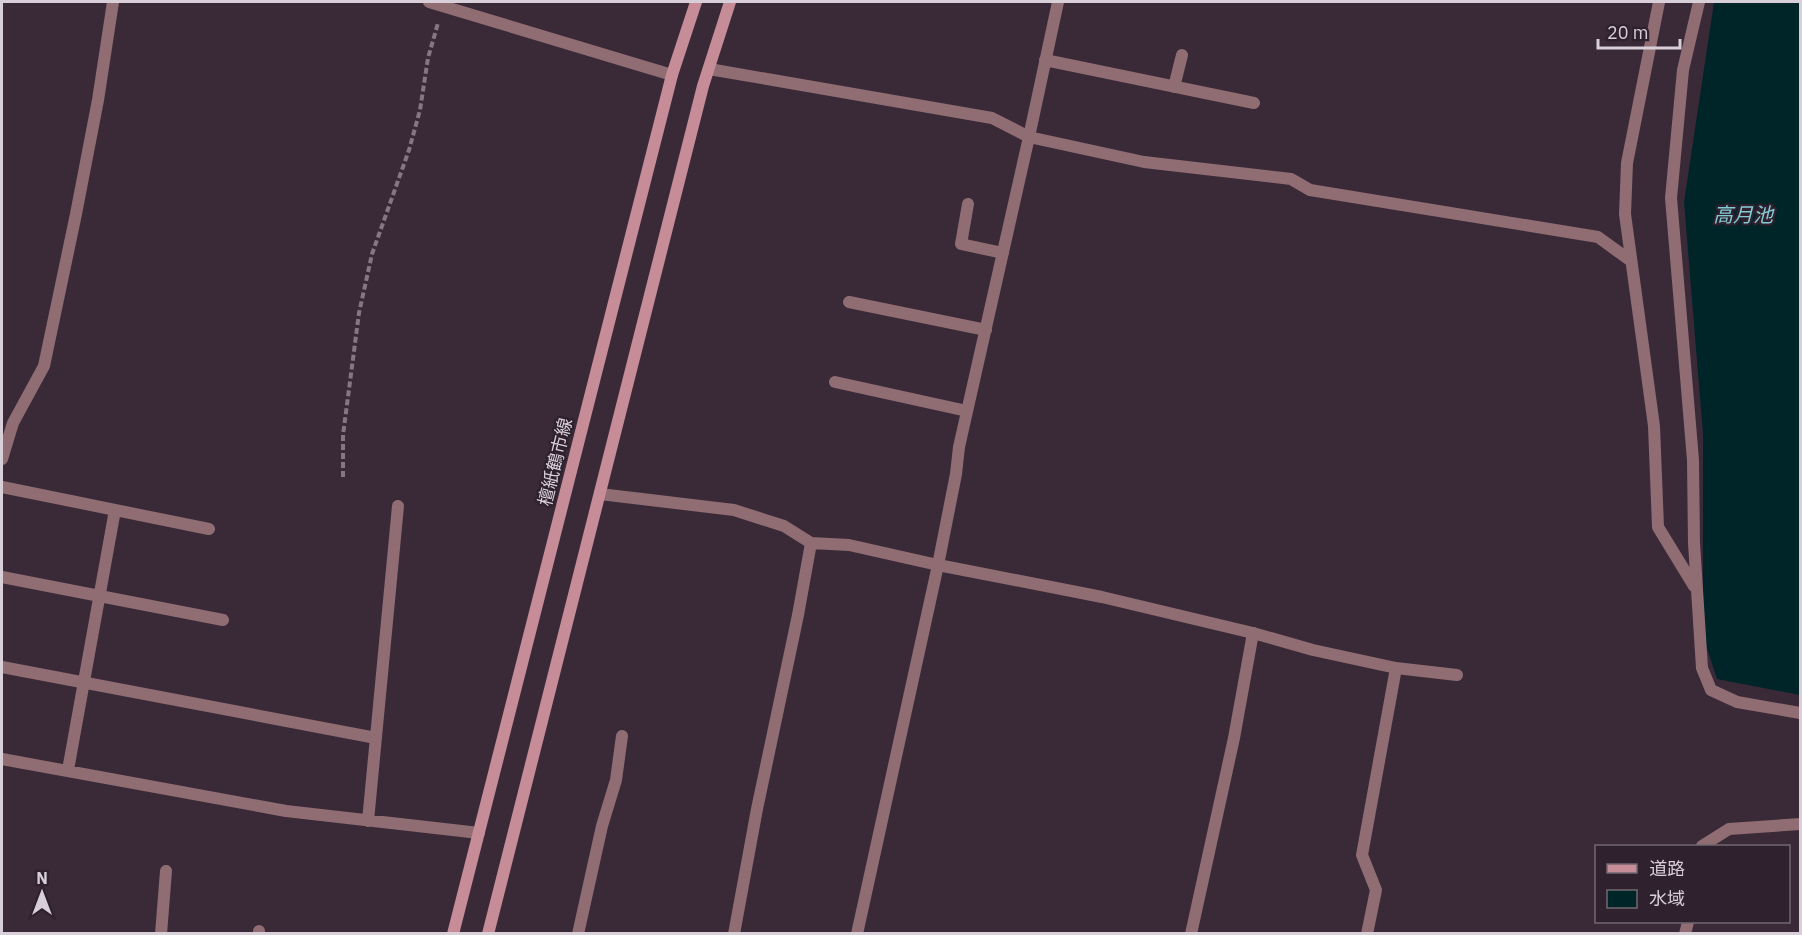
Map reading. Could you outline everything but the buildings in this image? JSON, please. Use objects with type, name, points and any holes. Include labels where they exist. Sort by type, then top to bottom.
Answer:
[{"type":"main road","name":"檀紙鶴市線","points":[[453,933],[672,75],[696,2]]},
{"type":"main road","points":[[488,933],[709,69],[730,2]]},
{"type":"street","points":[[2,459],[13,423],[44,366],[79,203],[113,2]]},
{"type":"street","points":[[429,2],[672,75]]},
{"type":"street","points":[[857,933],[938,565],[967,411],[1058,2]]},
{"type":"street","points":[[1659,2],[1627,163],[1625,214],[1654,426],[1658,527],[1697,590]]},
{"type":"street","points":[[1700,2],[1683,70],[1671,198],[1693,460],[1694,543],[1702,668],[1712,690],[1737,702],[1800,713]]},
{"type":"street","points":[[1174,87],[1182,55]]},
{"type":"street","points":[[1045,60],[1254,103]]},
{"type":"street","points":[[709,69],[992,118],[1029,137],[1144,162],[1291,179],[1310,190],[1598,237],[1631,261]]},
{"type":"street","points":[[968,204],[961,244],[1003,252]]},
{"type":"street","points":[[849,302],[986,330]]},
{"type":"street","points":[[835,382],[967,411]]},
{"type":"street","points":[[2,487],[209,529]]},
{"type":"street","points":[[600,494],[734,510],[784,525],[811,543],[849,545],[1102,597],[1253,633],[1313,650],[1396,668],[1457,675]]},
{"type":"street","points":[[368,820],[398,506]]},
{"type":"street","points":[[68,770],[115,510]]},
{"type":"street","points":[[734,933],[811,543]]},
{"type":"street","points":[[2,577],[223,620]]},
{"type":"street","points":[[1191,933],[1234,738],[1253,633]]},
{"type":"street","points":[[2,667],[376,738]]},
{"type":"street","points":[[1367,933],[1376,890],[1362,855],[1396,668]]},
{"type":"street","points":[[578,933],[602,826],[616,780],[622,736]]},
{"type":"street","points":[[2,759],[286,811],[479,832]]},
{"type":"street","points":[[1704,845],[1729,829],[1800,824]]},
{"type":"street","points":[[161,933],[166,871]]},
{"type":"path","points":[[343,477],[343,435],[358,313],[372,254],[417,120],[428,58],[442,5]]},
{"type":"water","name":"高月池","points":[[1714,2],[1800,2],[1800,695],[1717,679],[1703,636],[1703,434],[1684,202]]}]
